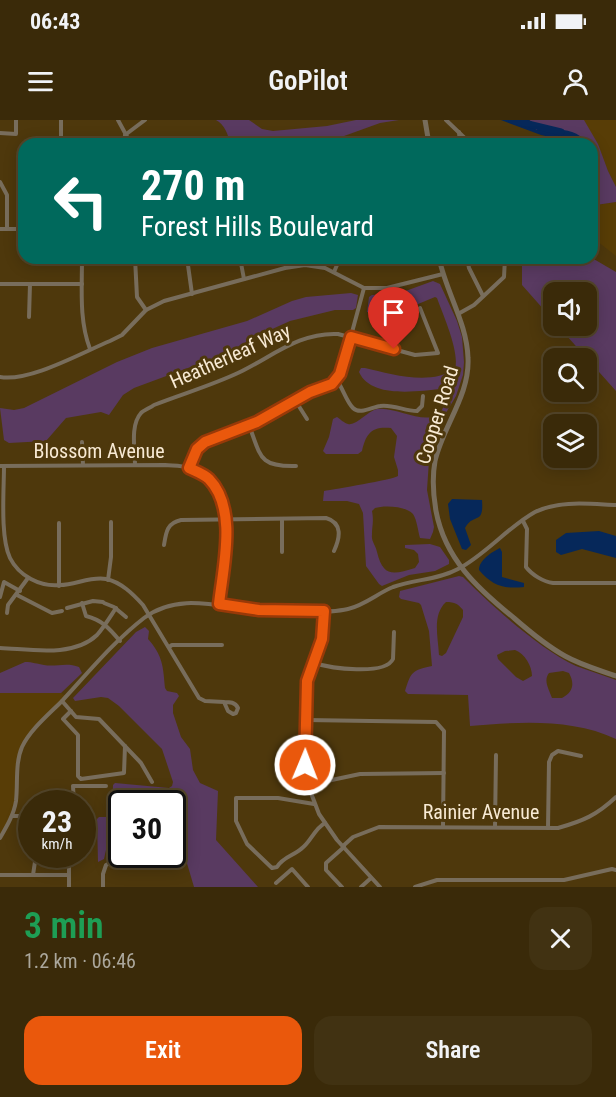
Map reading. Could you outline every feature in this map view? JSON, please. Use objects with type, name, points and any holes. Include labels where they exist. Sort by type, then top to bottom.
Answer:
[{"type":"street","points":[[0,133],[16,134],[16,120]]},
{"type":"street","points":[[61,138],[62,120]]},
{"type":"street","points":[[118,120],[127,138]]},
{"type":"street","points":[[125,135],[145,120]]},
{"type":"street","points":[[424,120],[428,138]]},
{"type":"street","points":[[446,120],[465,138]]},
{"type":"street","points":[[459,131],[460,138]]},
{"type":"street","points":[[0,182],[7,195],[7,230]]},
{"type":"street","points":[[0,230],[18,229]]},
{"type":"street","points":[[82,264],[82,314],[90,349]]},
{"type":"street","points":[[135,264],[137,297],[146,310]]},
{"type":"street","points":[[188,264],[192,294]]},
{"type":"street","points":[[241,264],[244,279]]},
{"type":"street","points":[[334,272],[337,264]]},
{"type":"street","name":"Cooper Road","points":[[440,264],[467,341],[468,369],[462,395],[442,439],[435,463],[433,485],[439,526],[450,552],[477,587],[543,642],[576,661],[616,676]]},
{"type":"street","points":[[468,264],[483,297]]},
{"type":"street","points":[[458,314],[474,305],[504,277],[505,264]]},
{"type":"street","points":[[0,377],[10,379],[29,375],[122,335],[146,310],[164,302],[295,266],[312,265],[334,272],[364,288],[387,288],[442,274]]},
{"type":"street","points":[[0,284],[82,284]]},
{"type":"street","points":[[29,317],[30,284]]},
{"type":"street","points":[[189,468],[197,449],[205,442],[249,425],[310,392],[332,384],[340,374],[364,288]]},
{"type":"street","name":"Heatherleaf Way","points":[[135,465],[136,422],[141,413],[154,405],[241,372],[283,346],[328,333],[415,355],[438,353],[420,308]]},
{"type":"street","points":[[336,379],[353,408],[357,410],[369,410],[381,405],[417,411],[422,406],[423,396]]},
{"type":"street","points":[[295,400],[308,418]]},
{"type":"street","points":[[249,425],[264,461],[272,465],[296,466]]},
{"type":"street","points":[[82,442],[82,465]]},
{"type":"street","name":"Blossom Avenue","points":[[2,466],[135,465],[189,468],[207,477],[221,496],[226,520],[219,604]]},
{"type":"street","points":[[2,466],[4,532],[10,558],[21,573],[38,583],[59,586],[79,581],[108,580],[132,592],[149,615],[199,698],[205,701],[224,702]]},
{"type":"street","points":[[0,838],[12,816],[16,802],[17,766],[22,746],[34,730],[120,641],[149,615],[173,604],[187,602],[259,610],[350,609],[393,587],[430,580],[461,568],[536,512],[563,505],[616,505]]},
{"type":"street","points":[[164,545],[167,529],[176,522],[326,518],[338,525],[339,534],[334,551]]},
{"type":"street","points":[[282,519],[282,552]]},
{"type":"street","points":[[523,521],[527,529],[526,567],[529,572],[553,583],[616,583]]},
{"type":"street","points":[[108,580],[111,557],[111,522]]},
{"type":"street","points":[[59,523],[59,586]]},
{"type":"street","points":[[7,613],[8,605],[28,578]]},
{"type":"street","points":[[0,597],[4,582],[52,613],[62,611]]},
{"type":"street","points":[[66,608],[93,601],[116,608],[126,617]]},
{"type":"street","points":[[82,603],[86,616],[106,624],[120,641]]},
{"type":"street","points":[[0,648],[68,648],[90,640],[106,624],[116,608]]},
{"type":"street","points":[[324,611],[322,639],[307,681],[305,765],[308,784],[314,804],[325,823],[380,887]]},
{"type":"street","points":[[314,663],[335,668],[385,668],[393,659],[394,632]]},
{"type":"street","points":[[168,648],[172,645],[222,645]]},
{"type":"street","points":[[62,701],[76,717],[98,718],[141,763],[152,782]]},
{"type":"street","points":[[71,711],[63,719],[78,735],[79,778],[83,780],[124,773],[125,746]]},
{"type":"street","points":[[306,720],[436,722],[444,731],[443,827]]},
{"type":"street","points":[[548,828],[549,762],[552,755],[558,751],[581,756]]},
{"type":"street","points":[[495,827],[496,755]]},
{"type":"street","points":[[308,784],[360,774],[444,773]]},
{"type":"street","points":[[73,790],[73,786],[106,786]]},
{"type":"street","name":"Rainier Avenue","points":[[343,846],[353,837],[379,827],[558,828],[584,820],[606,807],[616,797]]},
{"type":"street","points":[[314,804],[278,798],[236,798],[236,821],[248,844],[272,868],[278,867],[282,860],[303,848],[311,835],[325,823]]},
{"type":"street","points":[[12,816],[18,816]]},
{"type":"street","points":[[342,887],[325,866],[343,846]]},
{"type":"street","points":[[103,887],[103,874],[108,863]]},
{"type":"street","points":[[33,875],[34,868]]},
{"type":"street","points":[[69,868],[69,887]]},
{"type":"street","points":[[276,883],[292,869],[308,887]]},
{"type":"street","points":[[415,887],[437,880],[564,880],[616,870]]},
{"type":"street","points":[[0,875],[69,875]]},
{"type":"street","points":[[361,887],[371,878]]},
{"type":"shaded area","points":[[216,120],[249,120],[262,129],[273,131],[327,126],[356,120],[399,120],[380,123],[339,138],[228,138],[222,124]]},
{"type":"shaded area","points":[[529,120],[584,120],[594,138],[571,138],[536,130]]},
{"type":"shaded area","points":[[584,120],[616,120],[616,187],[598,150],[598,138],[592,138]]},
{"type":"shaded area","points":[[598,144],[616,187],[616,202],[598,205]]},
{"type":"shaded area","points":[[616,202],[616,256],[598,242],[598,205]]},
{"type":"shaded area","points":[[598,262],[616,272],[616,391],[597,370],[597,348],[578,348],[567,336],[597,336],[597,282],[543,282],[543,309],[522,285],[522,264],[598,264]]},
{"type":"shaded area","points":[[433,281],[440,284],[457,321],[462,337],[464,362],[463,375],[456,396],[434,433],[430,446],[427,490],[433,532],[430,539],[420,538],[416,522],[410,511],[384,507],[375,508],[372,511],[372,537],[382,566],[390,572],[415,568],[419,562],[418,554],[414,550],[405,548],[405,545],[430,544],[440,547],[449,560],[449,564],[435,571],[409,575],[382,586],[366,566],[363,513],[359,504],[347,501],[323,501],[324,491],[398,476],[394,457],[397,436],[391,428],[379,428],[370,432],[362,451],[358,454],[326,454],[323,451],[333,419],[337,417],[351,424],[377,409],[424,417],[437,415],[441,411],[445,394],[441,389],[408,392],[384,390],[365,381],[359,372],[361,368],[365,368],[422,378],[445,374],[455,369],[453,344],[437,298],[389,316],[367,312],[369,297],[372,295],[400,293]]},
{"type":"shaded area","points":[[351,293],[358,295],[356,308],[353,310],[335,310],[290,321],[223,355],[134,388],[123,395],[109,415],[101,412],[66,418],[46,441],[9,443],[4,440],[0,408],[14,410],[24,408],[117,362],[152,348],[247,321],[292,301],[306,297]]},
{"type":"shaded area","points":[[459,576],[463,577],[501,613],[547,649],[576,666],[616,680],[616,739],[581,728],[544,723],[470,726],[468,695],[408,694],[405,691],[413,673],[432,666],[429,631],[421,605],[401,599],[400,591]],"holes":[[[446,602],[460,606],[463,610],[463,617],[446,653],[442,656],[439,655],[437,619]],[[515,650],[522,654],[529,664],[532,676],[523,681],[516,677],[498,659],[497,655]],[[563,671],[569,673],[572,681],[569,693],[562,698],[552,698],[547,682],[549,673]]]},
{"type":"shaded area","points":[[145,627],[149,631],[148,639],[157,651],[161,662],[165,688],[179,696],[173,705],[173,713],[181,737],[190,749],[193,770],[200,783],[218,791],[216,840],[258,887],[194,887],[186,860],[186,790],[113,790],[115,783],[169,788],[173,782],[162,749],[119,706],[108,698],[75,701],[73,698],[136,632]]},
{"type":"shaded area","points":[[25,662],[75,666],[79,667],[82,673],[61,693],[0,693],[0,673]]},
{"type":"shaded area","points":[[0,693],[61,693],[66,696],[29,735],[18,758],[15,804],[0,838]]},
{"type":"shaded area","points":[[108,817],[108,841],[104,859],[98,862],[97,819]]},
{"type":"water","points":[[501,120],[529,120],[536,130],[571,132],[583,138],[554,138]]},
{"type":"water","points":[[452,499],[482,500],[480,516],[468,523],[465,528],[471,545],[466,550],[462,549],[450,519],[448,504]]},
{"type":"water","points":[[599,531],[616,536],[616,558],[582,549],[561,555],[556,552],[556,540],[566,533]]},
{"type":"water","points":[[500,548],[502,577],[524,583],[524,587],[499,585],[489,580],[479,570],[484,560]]},
{"type":"waterway","points":[[512,120],[561,132]]},
{"type":"route","points":[[305,765],[307,681],[322,639],[324,611],[259,610],[219,604],[226,514],[221,496],[207,477],[189,468],[190,461],[197,449],[205,442],[257,422],[310,392],[332,384],[340,374],[351,337],[394,349]]}]
